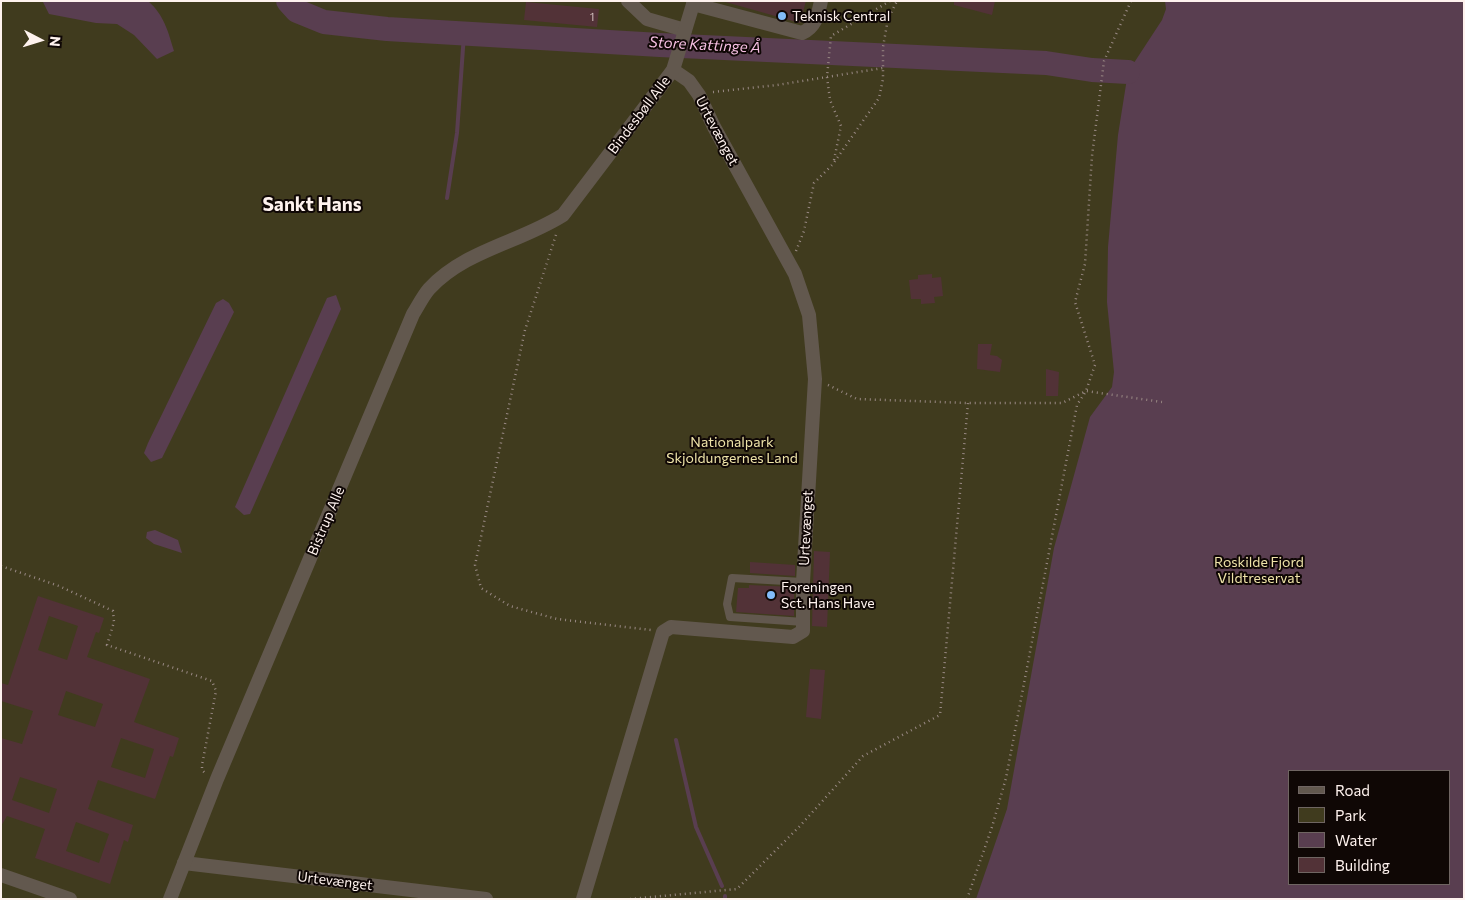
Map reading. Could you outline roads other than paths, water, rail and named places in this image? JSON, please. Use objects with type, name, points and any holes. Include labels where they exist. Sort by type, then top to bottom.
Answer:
[{"type":"street","points":[[628,1],[647,19],[685,30]]},
{"type":"street","name":"Bindesbøll Alle","points":[[563,215],[673,70],[694,2],[802,32],[809,30],[816,20],[821,1]]},
{"type":"street","name":"Urtevænget","points":[[673,70],[689,81],[699,95],[714,127],[795,274],[810,314],[815,379],[803,582],[804,622]]},
{"type":"street","name":"Bistrup Alle","points":[[170,899],[217,779],[413,314],[428,290],[449,271],[476,255],[539,230],[563,215]]},
{"type":"street","points":[[583,899],[663,632],[671,627],[793,638],[803,631],[804,622]]},
{"type":"street","name":"Urtevænget","points":[[184,863],[486,899]]},
{"type":"street","points":[[1,875],[70,899]]},
{"type":"lane","points":[[803,582],[732,578],[727,604],[730,617],[804,622]]},
{"type":"water","points":[[148,1],[162,18],[174,51],[157,59],[134,35],[117,24],[96,23],[49,14],[43,2]]},
{"type":"water","name":"Roskilde Fjord Vildtreservat","points":[[1165,1],[1464,1],[1464,899],[976,899],[1007,809],[1054,548],[1090,417],[1112,387],[1114,372],[1107,302],[1108,247],[1118,135],[1128,72],[1162,20],[1166,9]]},
{"type":"water","points":[[336,295],[341,309],[250,514],[244,515],[235,507],[327,298]]},
{"type":"water","points":[[223,299],[229,303],[234,312],[162,458],[151,462],[144,453],[148,443],[216,303]]},
{"type":"water","points":[[155,530],[178,540],[182,553],[154,544],[146,538],[147,532]]},
{"type":"waterway","name":"Store Kattinge Å","points":[[288,1],[297,11],[324,22],[387,29],[660,45],[1046,63],[1092,70],[1128,72]]},
{"type":"waterway","points":[[447,198],[457,133],[464,34]]},
{"type":"waterway","points":[[676,740],[696,827],[722,886]]},
{"type":"place","name":"Teknisk Central","points":[[782,16]]},
{"type":"place","name":"Foreningen Sct. Hans Have","points":[[771,595]]},
{"type":"district","name":"Sankt Hans","points":[[312,205]]},
{"type":"park label","name":"Nationalpark Skjoldungernes Land","points":[[732,450]]}]
